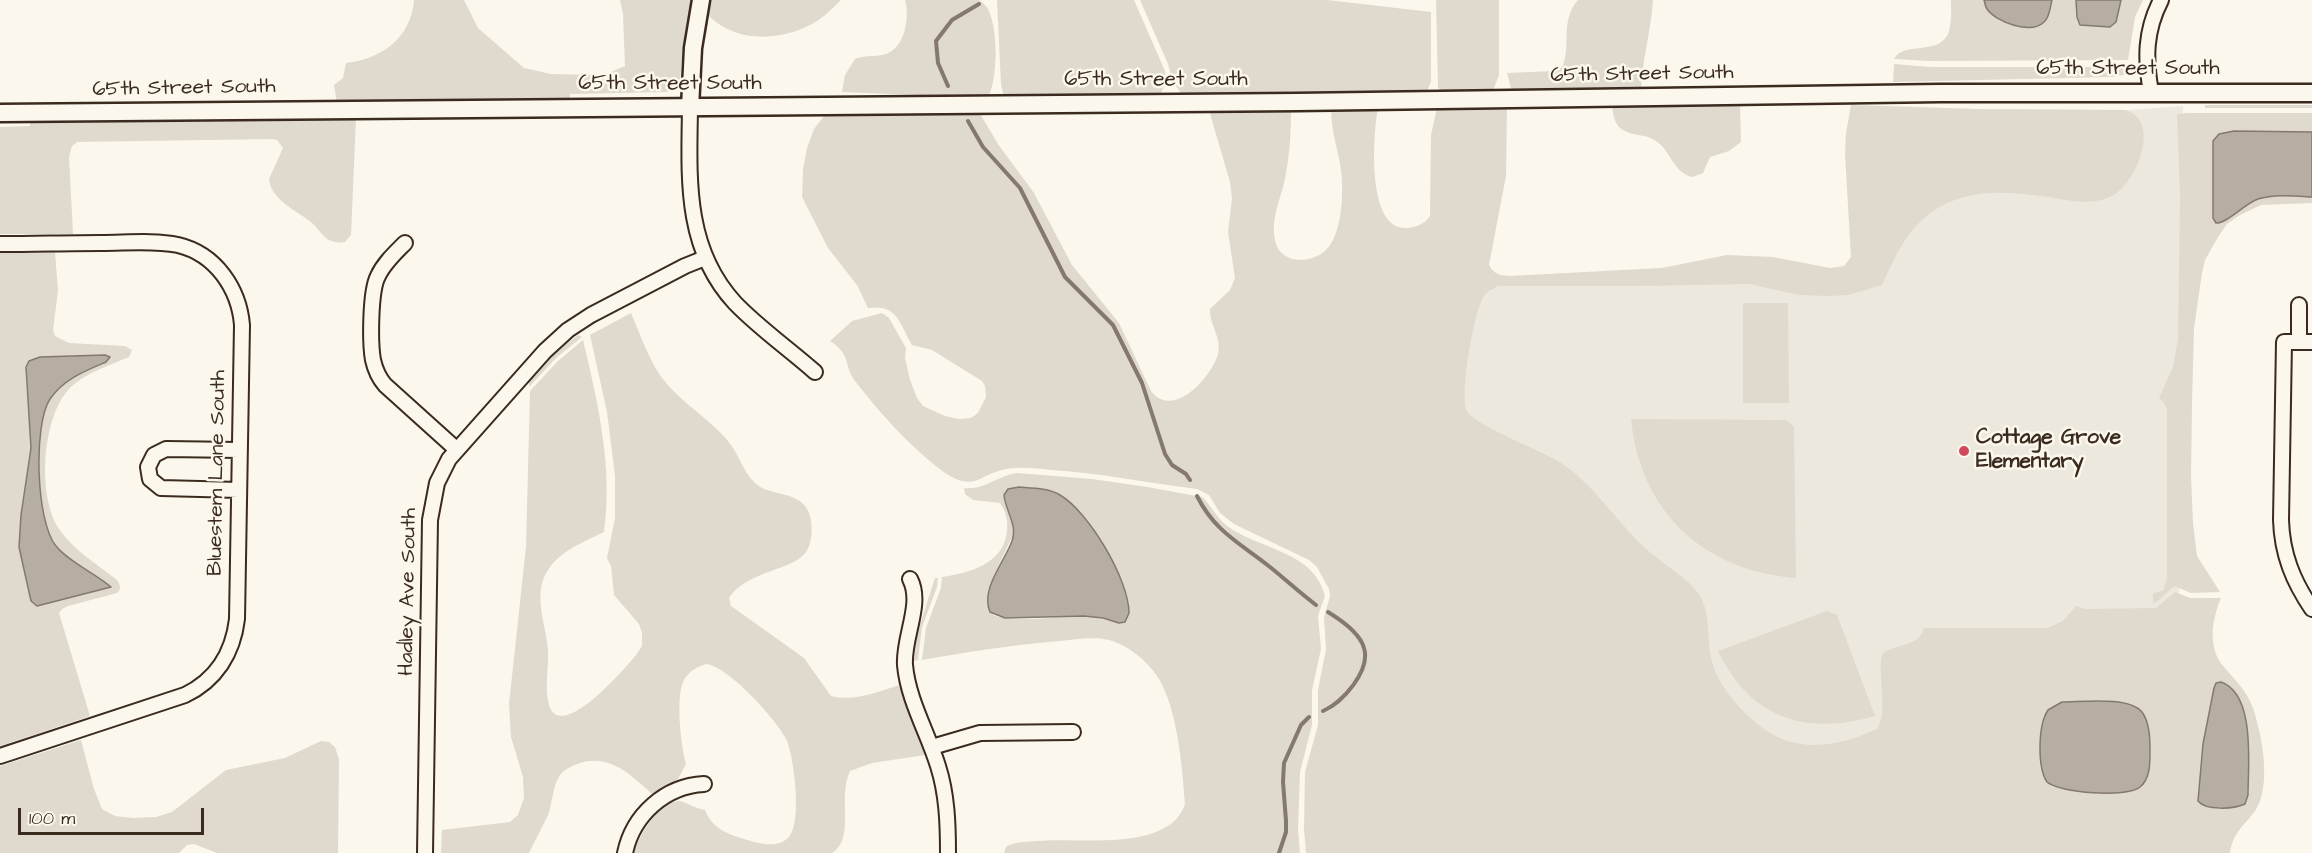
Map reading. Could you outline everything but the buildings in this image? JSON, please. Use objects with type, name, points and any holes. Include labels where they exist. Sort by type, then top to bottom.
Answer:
[{"type":"street","points":[[701,0],[693,48],[690,108],[691,206],[696,234],[705,258],[719,283],[740,308],[815,372]]},
{"type":"street","points":[[2151,92],[2147,69],[2147,39],[2152,18],[2161,0]]},
{"type":"street","name":"65th Street South","points":[[0,113],[2151,92],[2312,93]]},
{"type":"street","points":[[405,243],[383,267],[374,286],[374,360],[378,373],[386,385],[456,449]]},
{"type":"street","name":"Bluestem Lane South","points":[[0,244],[170,244],[194,251],[215,266],[233,289],[241,319],[236,625],[229,651],[213,675],[203,685],[185,695],[0,756]]},
{"type":"street","name":"Hadley Ave South","points":[[425,853],[430,512],[439,478],[456,449],[522,375],[568,330],[591,315],[705,258]]},
{"type":"street","points":[[2299,304],[2305,342],[2284,342],[2281,520],[2282,542],[2291,574],[2312,609]]},
{"type":"street","points":[[239,490],[162,488],[150,479],[148,467],[154,455],[166,449],[240,450]]},
{"type":"street","points":[[910,579],[914,587],[914,605],[906,638],[905,666],[909,686],[932,747],[944,790],[948,853]]},
{"type":"street","points":[[932,747],[980,734],[1073,732]]},
{"type":"street","points":[[625,853],[636,825],[654,804],[678,789],[704,784]]},
{"type":"shaded area","points":[[414,0],[464,0],[478,28],[524,68],[551,74],[593,75],[609,73],[625,66],[623,14],[620,0],[691,0],[680,80],[675,89],[667,92],[570,94],[570,101],[337,103],[334,85],[343,78],[346,63],[371,57],[383,51],[401,36],[412,13]]},
{"type":"shaded area","points":[[711,0],[841,0],[824,16],[797,31],[766,37],[750,36],[721,26],[709,16]]},
{"type":"shaded area","points":[[905,0],[979,0],[986,6],[992,20],[996,54],[994,78],[988,98],[842,92],[845,75],[855,59],[890,52],[901,41],[907,16]]},
{"type":"shaded area","points":[[997,0],[1134,0],[1165,71],[1165,84],[1161,93],[1159,96],[1004,98],[1001,84]]},
{"type":"shaded area","points":[[1140,0],[1327,0],[1431,12],[1431,82],[1426,93],[1183,96],[1173,82],[1168,64]]},
{"type":"shaded area","points":[[1436,0],[1499,0],[1499,75],[1492,93],[1442,93],[1438,87]]},
{"type":"shaded area","points":[[1578,0],[1653,0],[1641,91],[1512,92],[1507,73],[1554,71],[1563,66],[1569,15]]},
{"type":"shaded area","points":[[1951,0],[2143,0],[2135,17],[2128,60],[1930,61],[1894,59],[1905,51],[1936,45],[1943,41],[1950,26]]},
{"type":"shaded area","points":[[1984,0],[2052,0],[2049,15],[2044,22],[2038,26],[2023,27],[2006,22],[1992,14],[1987,9]]},
{"type":"shaded area","points":[[2076,0],[2121,0],[2116,22],[2110,27],[2080,25]]},
{"type":"shaded area","points":[[1894,64],[1930,67],[2135,67],[2130,74],[2112,77],[1893,82]]},
{"type":"shaded area","points":[[1740,105],[1741,142],[1729,151],[1710,157],[1703,173],[1692,177],[1680,171],[1656,141],[1620,128],[1615,121],[1612,106]]},
{"type":"shaded area","points":[[1851,105],[2125,110],[2136,116],[2142,126],[2144,138],[2137,166],[2121,189],[2112,196],[2097,201],[2081,202],[2029,194],[1990,193],[1954,200],[1922,220],[1908,236],[1882,285],[1848,295],[1799,295],[1749,284],[1498,286],[1484,296],[1476,318],[1466,372],[1467,411],[1482,423],[1549,456],[1571,470],[1645,548],[1694,588],[1704,604],[1711,657],[1724,688],[1739,707],[1764,729],[1791,742],[1820,745],[1834,743],[1877,729],[1883,704],[1882,654],[1917,639],[1924,628],[2047,628],[2063,621],[2076,606],[2086,609],[2156,608],[2175,592],[2190,598],[2221,598],[2215,615],[2213,642],[2215,651],[2250,702],[2260,732],[2264,760],[2260,801],[2255,811],[2236,834],[2230,853],[1306,853],[1305,772],[1318,725],[1318,690],[1326,649],[1324,617],[1330,596],[1329,589],[1317,567],[1309,560],[1234,524],[1220,513],[1209,495],[1197,489],[1088,473],[1025,468],[1003,470],[970,482],[961,481],[937,467],[904,437],[874,404],[851,375],[842,351],[830,341],[852,321],[882,313],[889,318],[906,348],[905,358],[910,380],[923,406],[945,416],[959,419],[971,418],[978,413],[986,397],[985,386],[982,381],[932,350],[912,345],[892,312],[886,309],[868,308],[857,285],[828,248],[802,197],[803,169],[807,148],[814,129],[824,116],[979,112],[998,144],[1034,193],[1072,265],[1119,323],[1151,391],[1160,399],[1170,401],[1180,398],[1200,384],[1214,364],[1219,348],[1210,309],[1230,290],[1235,278],[1228,232],[1232,199],[1230,182],[1209,110],[1291,109],[1287,165],[1275,214],[1274,231],[1275,240],[1282,254],[1296,260],[1304,260],[1326,250],[1336,233],[1340,215],[1342,177],[1331,109],[1378,108],[1374,158],[1378,197],[1384,213],[1393,224],[1406,228],[1420,225],[1430,216],[1431,135],[1437,108],[1507,107],[1506,176],[1489,265],[1497,274],[1509,276],[1662,268],[1727,255],[1773,257],[1830,268],[1844,266],[1851,257],[1845,154]],"holes":[[[2116,701],[2132,705],[2139,710],[2148,730],[2151,756],[2147,778],[2142,785],[2124,792],[2111,793],[2084,792],[2051,786],[2043,776],[2040,767],[2041,732],[2048,710],[2062,702]]]},
{"type":"shaded area","points":[[2205,105],[2312,105],[2312,108],[2205,108]]},
{"type":"shaded area","points":[[1888,106],[2130,110],[2183,106],[2177,842],[1428,841],[1433,279],[1859,278]]},
{"type":"shaded area","points":[[2312,113],[2312,203],[2261,205],[2240,215],[2227,224],[2205,260],[2194,328],[2191,476],[2193,523],[2197,556],[2220,592],[2191,593],[2174,586],[2153,603],[2153,594],[2163,590],[2167,579],[2167,410],[2159,398],[2173,367],[2178,339],[2180,194],[2177,114]]},
{"type":"shaded area","points":[[356,118],[351,235],[345,242],[327,239],[311,222],[285,204],[274,193],[269,179],[283,148],[277,140],[272,139],[77,142],[72,146],[69,157],[73,234],[0,234],[0,127],[30,126],[30,120]]},
{"type":"shaded area","points":[[2234,131],[2312,132],[2312,197],[2264,197],[2247,205],[2226,220],[2216,223],[2213,218],[2213,141],[2219,134]]},
{"type":"shaded area","points":[[55,252],[58,291],[53,330],[55,336],[69,343],[125,346],[132,350],[129,357],[89,374],[69,389],[53,418],[46,457],[47,497],[59,529],[78,550],[117,580],[120,588],[117,593],[68,606],[59,613],[90,716],[0,746],[0,253]]},
{"type":"shaded area","points":[[1743,303],[1788,303],[1789,403],[1743,403]]},
{"type":"shaded area","points":[[631,313],[651,360],[667,384],[728,441],[747,474],[755,483],[767,490],[793,497],[804,505],[810,515],[812,535],[806,552],[791,563],[758,576],[737,589],[729,598],[731,606],[804,658],[831,696],[857,697],[899,685],[925,755],[872,763],[850,771],[846,782],[843,838],[832,853],[634,853],[650,821],[664,807],[679,801],[705,810],[716,826],[726,832],[755,842],[778,843],[788,838],[793,831],[796,790],[792,759],[786,739],[762,707],[738,683],[715,667],[706,664],[688,674],[681,688],[680,722],[686,764],[677,781],[652,794],[628,773],[610,764],[601,761],[580,763],[560,775],[555,784],[548,815],[529,853],[441,853],[442,830],[510,822],[518,815],[524,798],[523,777],[511,737],[509,704],[526,547],[530,391],[558,361],[583,340],[594,387],[605,459],[607,483],[604,532],[573,547],[559,557],[543,579],[540,599],[548,650],[549,705],[556,714],[566,715],[579,709],[608,686],[642,646],[639,624],[614,595],[611,566],[607,558],[615,518],[615,476],[607,412],[590,335]]},
{"type":"shaded area","points":[[578,335],[582,337],[556,358],[529,387],[529,382],[556,352]]},
{"type":"shaded area","points":[[105,355],[110,357],[106,362],[68,381],[50,399],[41,430],[39,473],[44,517],[49,534],[56,546],[68,558],[111,587],[37,606],[31,601],[19,547],[21,515],[31,448],[26,367],[29,361],[40,357]]},
{"type":"shaded area","points":[[1631,419],[1786,420],[1794,427],[1796,578],[1763,573],[1733,563],[1706,549],[1682,531],[1663,508],[1648,482],[1637,452]]},
{"type":"shaded area","points":[[1010,474],[1092,479],[1202,497],[1226,525],[1297,560],[1319,581],[1325,596],[1318,616],[1321,649],[1312,690],[1312,725],[1300,772],[1298,829],[1300,853],[1004,853],[1006,847],[1021,842],[1121,839],[1142,836],[1161,830],[1176,819],[1185,804],[1175,723],[1165,692],[1150,666],[1116,642],[1097,638],[1084,639],[1007,647],[922,660],[926,628],[941,588],[942,577],[963,573],[984,565],[999,552],[1007,531],[1007,520],[1000,503],[973,500],[965,494],[964,488],[978,487]],"holes":[[[1015,487],[1056,493],[1076,508],[1089,522],[1108,553],[1128,599],[1129,610],[1125,621],[1088,616],[1013,619],[993,615],[988,599],[993,577],[1013,535],[1012,520],[1005,501]]]},
{"type":"shaded area","points":[[1019,487],[1051,491],[1060,495],[1083,516],[1095,531],[1122,583],[1129,613],[1125,622],[1119,623],[1084,616],[1005,618],[990,612],[988,594],[1013,535],[1004,495],[1008,489]]},
{"type":"shaded area","points":[[935,578],[938,578],[937,587],[922,627],[918,660],[914,661],[917,634]]},
{"type":"shaded area","points":[[1827,611],[1837,615],[1875,716],[1850,722],[1826,724],[1803,722],[1783,716],[1764,707],[1747,693],[1731,674],[1718,651]]},
{"type":"shaded area","points":[[2221,682],[2232,689],[2245,715],[2249,767],[2248,795],[2245,804],[2220,808],[2207,806],[2198,801],[2203,744],[2214,688],[2216,683]]},
{"type":"shaded area","points":[[2062,702],[2116,702],[2136,707],[2142,712],[2149,732],[2150,757],[2148,776],[2140,787],[2122,792],[2093,793],[2065,789],[2047,782],[2040,757],[2042,725],[2048,710]]},
{"type":"shaded area","points":[[81,740],[94,789],[102,809],[115,816],[133,818],[156,817],[172,812],[226,770],[285,758],[321,741],[329,742],[335,747],[339,759],[338,853],[217,853],[194,844],[187,845],[179,853],[0,853],[0,766]]},
{"type":"waterway","points":[[948,86],[938,63],[936,41],[952,20],[979,4]]},
{"type":"waterway","points":[[968,121],[983,147],[1020,188],[1065,277],[1113,325],[1142,383],[1165,454],[1172,465],[1186,474],[1190,480]]},
{"type":"waterway","points":[[1197,496],[1220,528],[1316,605]]},
{"type":"waterway","points":[[1323,711],[1346,694],[1359,676],[1365,657],[1359,637],[1328,612]]},
{"type":"waterway","points":[[1279,853],[1286,832],[1284,763],[1301,725],[1309,717]]},
{"type":"place","name":"Cottage Grove Elementary","points":[[1964,451]]}]
